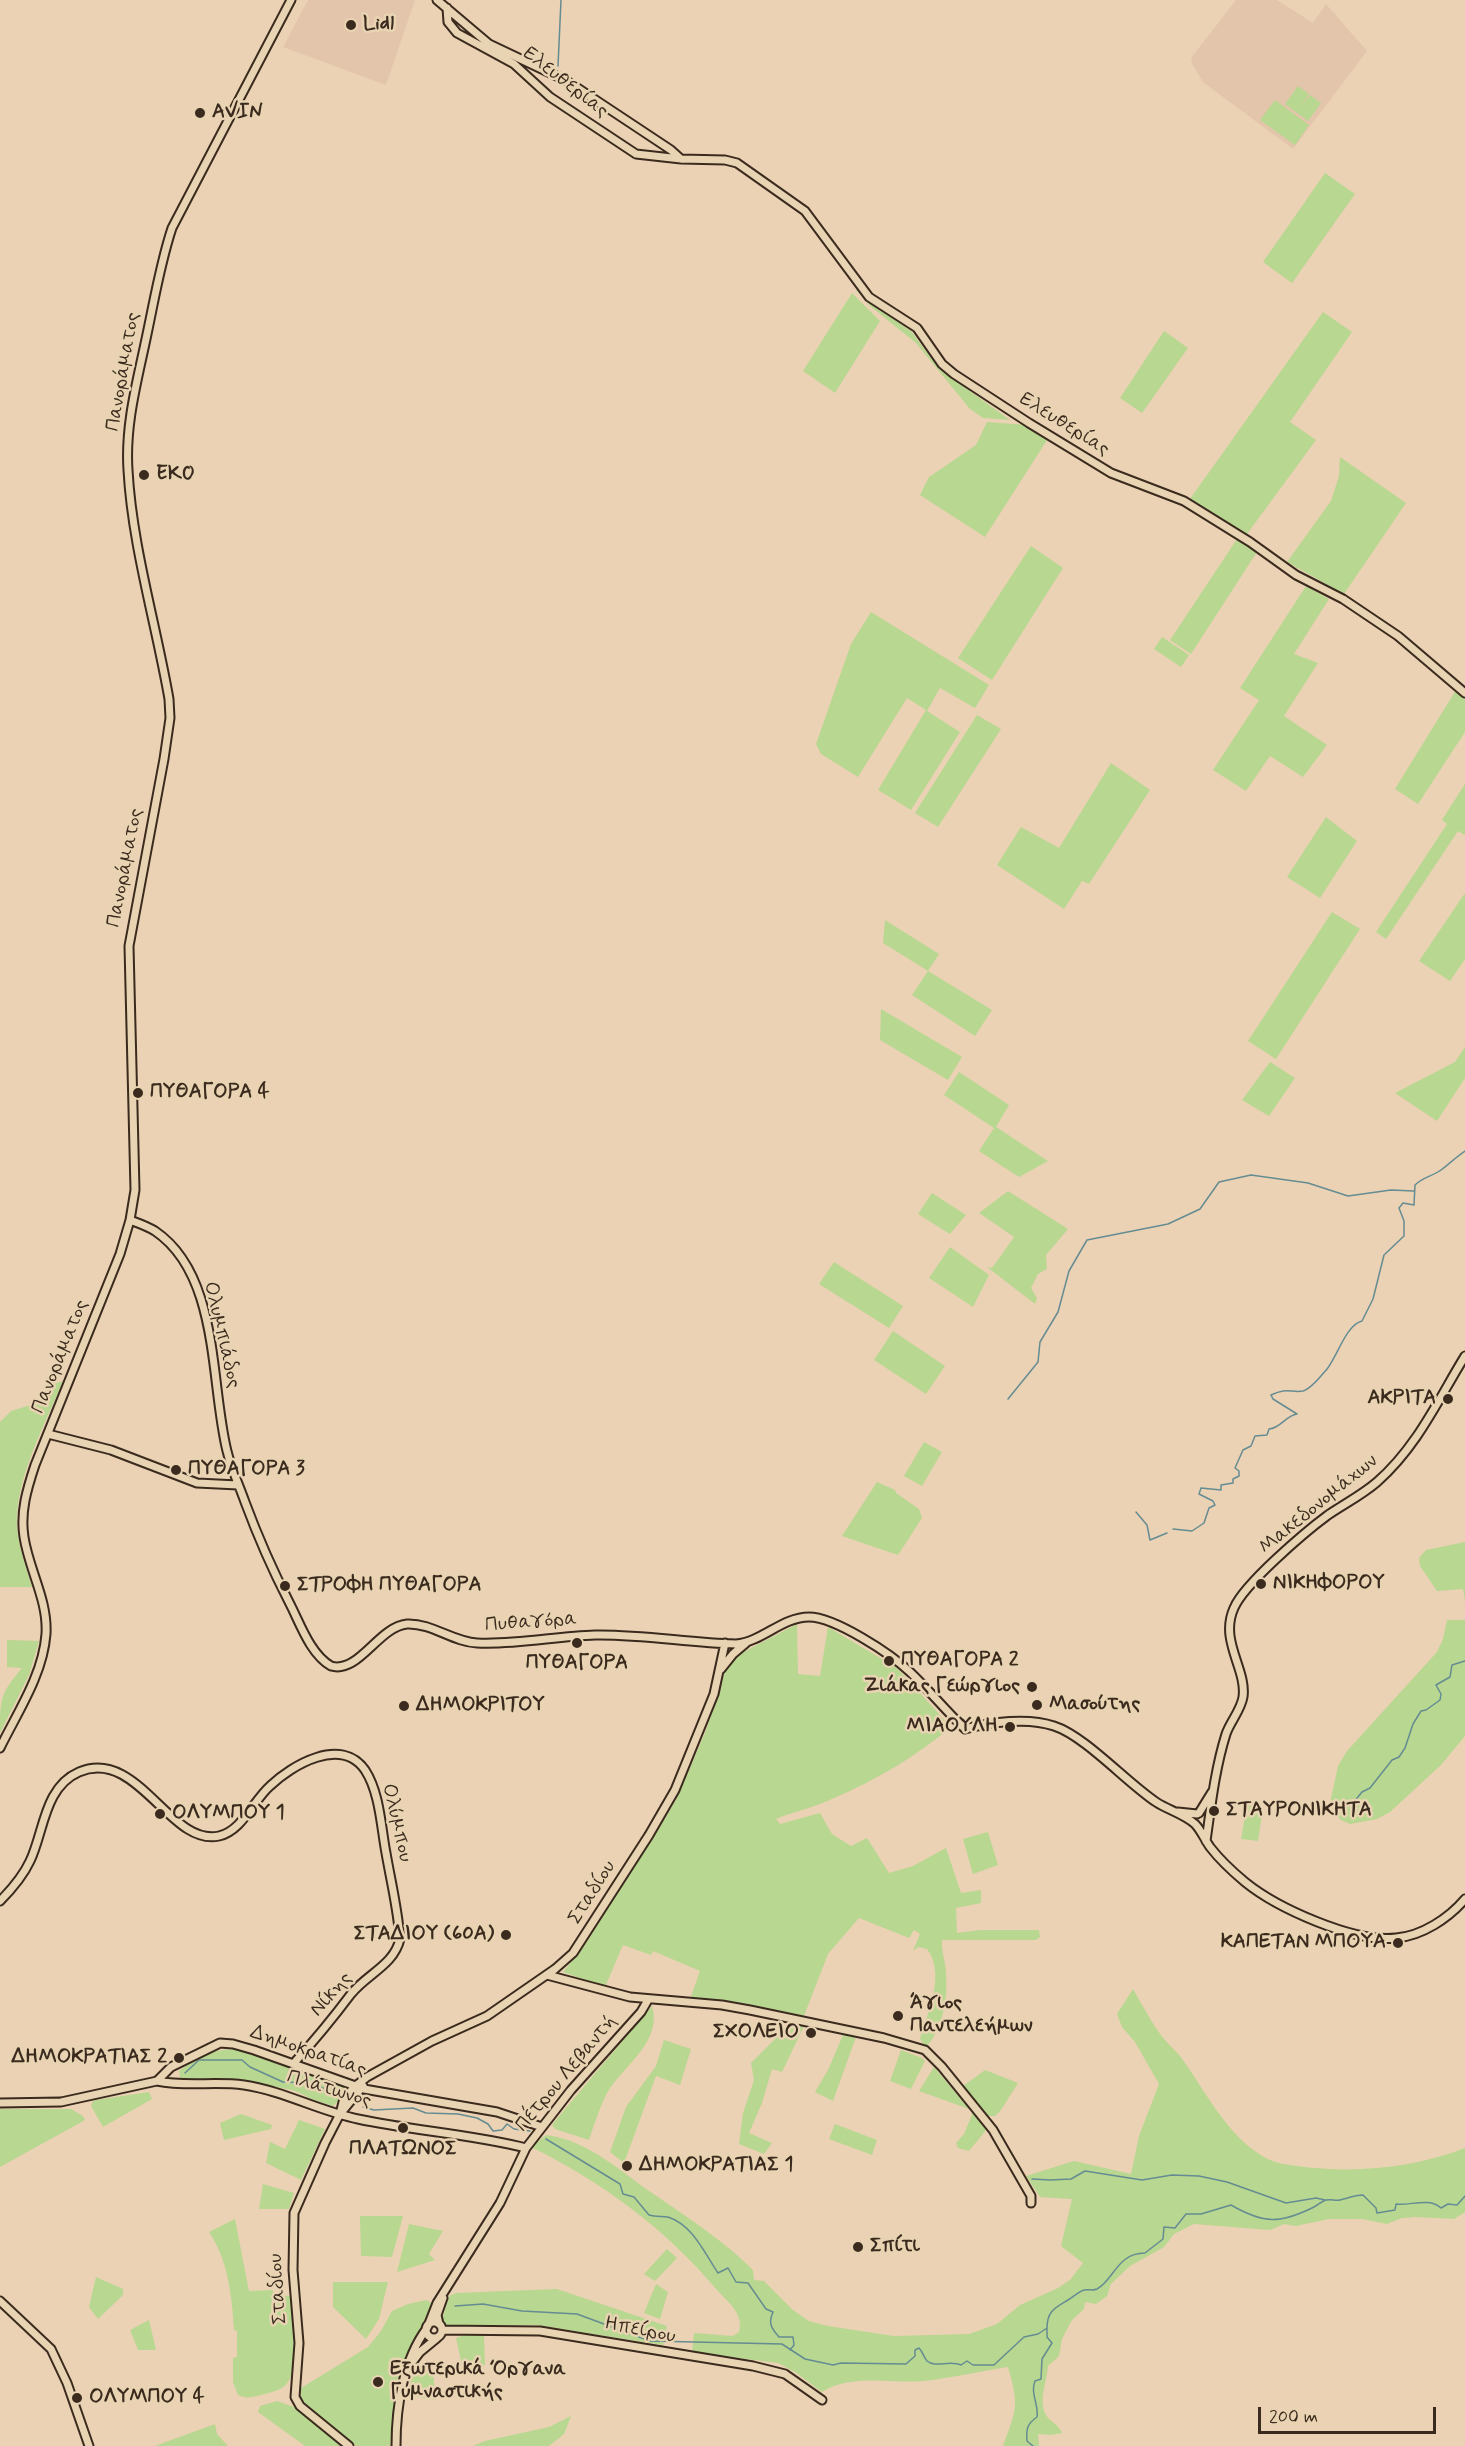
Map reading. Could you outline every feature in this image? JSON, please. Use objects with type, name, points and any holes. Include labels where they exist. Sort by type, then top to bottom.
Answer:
[{"type":"street","name":"Πανοράματος","points":[[0,1749],[37,1673],[45,1646],[44,1606],[26,1546],[23,1521],[28,1488],[116,1263],[130,1220],[135,1190],[129,946],[139,880],[163,767],[170,718],[164,668],[131,499],[128,459],[130,418],[161,269],[172,228],[291,0]]},
{"type":"street","name":"Ελευθερίας","points":[[437,0],[489,44],[567,81],[681,159]]},
{"type":"street","name":"Ελευθερίας","points":[[447,8],[448,22],[454,30],[514,64],[550,97],[640,156],[725,160],[737,163],[807,213],[869,297],[917,328],[942,364],[954,374],[1111,473],[1184,501],[1296,574],[1343,599],[1398,636],[1465,693]]},
{"type":"street","name":"Ολυμπιάδος","points":[[130,1220],[153,1229],[167,1241],[182,1259],[194,1282],[208,1336],[227,1452],[238,1485]]},
{"type":"street","name":"Μακεδονομάχων","points":[[1206,1841],[1213,1790],[1227,1731],[1244,1696],[1230,1645],[1234,1608],[1250,1586],[1281,1555],[1328,1515],[1362,1494],[1389,1470],[1417,1437],[1465,1356]]},
{"type":"street","points":[[48,1434],[111,1450],[192,1481],[238,1485]]},
{"type":"street","name":"Πυθαγόρα","points":[[238,1485],[261,1545],[296,1616],[318,1655],[333,1667],[346,1666],[390,1630],[411,1624],[466,1642],[478,1643],[610,1635],[746,1643],[794,1619],[810,1617],[828,1620],[849,1630],[896,1660],[965,1729],[1018,1722],[1053,1725],[1071,1734],[1155,1801],[1175,1811]]},
{"type":"street","name":"Σταδίου","points":[[349,2446],[297,2404],[295,2397],[299,2322],[293,2270],[294,2213],[320,2153],[340,2114],[358,2087],[432,2041],[487,2016],[565,1961],[580,1943],[664,1811],[714,1694],[725,1643]]},
{"type":"street","points":[[718,1674],[729,1658],[746,1643]]},
{"type":"street","name":"Ολύμπου","points":[[0,1901],[29,1864],[53,1796],[66,1780],[77,1773],[97,1769],[123,1775],[194,1834],[212,1837],[226,1834],[234,1829],[268,1787],[284,1774],[305,1761],[328,1754],[356,1761],[365,1770],[371,1782],[377,1802],[399,1924],[398,1951]]},
{"type":"street","name":"Μακεδονομάχων","points":[[1198,1813],[1213,1790]]},
{"type":"street","points":[[1175,1811],[1205,1814],[1208,1822],[1202,1828],[1175,1811]]},
{"type":"street","points":[[1198,1813],[1194,1820],[1195,1825],[1219,1858],[1245,1882],[1275,1902],[1317,1922],[1373,1937],[1393,1939],[1415,1934],[1447,1915],[1465,1899]]},
{"type":"street","name":"Νίκης","points":[[294,2063],[340,2010],[352,1992],[398,1951]]},
{"type":"street","points":[[547,1975],[607,1993],[648,2000],[730,2006],[884,2038],[925,2050],[942,2067],[993,2130],[1031,2196],[1031,2202]]},
{"type":"street","name":"Πέτρου Λεβαντή","points":[[396,2446],[398,2410],[406,2374],[435,2306],[443,2297],[500,2203],[526,2148],[571,2090],[641,2012],[648,2000]]},
{"type":"street","name":"Δημοκρατίας","points":[[0,2103],[61,2102],[157,2081],[171,2067],[220,2043],[244,2047],[358,2087],[497,2112],[542,2127]]},
{"type":"street","name":"Πλάτωνος","points":[[157,2081],[176,2084],[241,2084],[266,2089],[360,2119],[477,2136],[526,2148]]},
{"type":"street","name":"Πέτρου Λεβαντή","points":[[440,2327],[437,2315],[443,2297]]},
{"type":"street","points":[[0,2301],[51,2349],[67,2383],[89,2446]]},
{"type":"street","name":"Ηπείρου","points":[[428,2327],[434,2323],[440,2327],[540,2331],[753,2366],[785,2374],[822,2400]]},
{"type":"street","points":[[428,2327],[429,2336],[437,2338]]},
{"type":"street","points":[[406,2374],[420,2352],[437,2338],[440,2327]]},
{"type":"shaded area","name":"Lidl","points":[[308,0],[415,0],[386,85],[283,47]]},
{"type":"shaded area","points":[[1236,0],[1277,0],[1313,23],[1326,4],[1367,51],[1293,149],[1203,82],[1192,64],[1191,58]]},
{"type":"green space","points":[[1298,86],[1309,94],[1300,108],[1310,95],[1321,103],[1308,121],[1285,104]]},
{"type":"green space","points":[[1275,100],[1309,125],[1295,145],[1260,120]]},
{"type":"green space","points":[[1325,173],[1355,194],[1292,283],[1263,262]]},
{"type":"green space","points":[[857,288],[871,304],[911,331],[939,369],[1010,420],[983,418],[970,409],[916,343],[869,305],[856,290]]},
{"type":"green space","points":[[852,293],[880,321],[835,393],[803,371]]},
{"type":"green space","points":[[1323,312],[1352,332],[1290,422],[1316,440],[1247,534],[1190,499]]},
{"type":"green space","points":[[1164,331],[1188,348],[1142,413],[1120,398]]},
{"type":"green space","points":[[987,422],[1028,425],[1049,437],[985,537],[920,495],[929,477],[976,445]]},
{"type":"green space","points":[[1340,457],[1406,503],[1344,594],[1287,562],[1331,501],[1339,476]]},
{"type":"green space","points":[[1237,539],[1257,552],[1191,654],[1170,640]]},
{"type":"green space","points":[[1031,546],[1063,568],[992,680],[958,658]]},
{"type":"green space","points":[[1306,586],[1329,599],[1294,654],[1318,663],[1284,716],[1327,745],[1303,777],[1270,756],[1246,791],[1213,770],[1259,700],[1240,688]]},
{"type":"green space","points":[[871,612],[989,685],[975,708],[940,688],[927,711],[960,732],[911,810],[878,790],[926,710],[907,698],[858,777],[821,754],[816,744],[851,644]]},
{"type":"green space","points":[[1162,637],[1189,655],[1181,667],[1154,649]]},
{"type":"green space","points":[[1456,690],[1465,698],[1465,732],[1418,804],[1395,789]]},
{"type":"green space","points":[[977,715],[1001,729],[938,827],[915,813]]},
{"type":"green space","points":[[1111,763],[1150,790],[1089,884],[1082,881],[1064,909],[997,865],[1021,827],[1059,848]]},
{"type":"green space","points":[[1465,784],[1465,835],[1458,831],[1386,939],[1376,932],[1447,824],[1442,820]]},
{"type":"green space","points":[[1326,817],[1357,841],[1320,898],[1287,877]]},
{"type":"green space","points":[[1465,893],[1465,959],[1450,981],[1419,961]]},
{"type":"green space","points":[[1332,912],[1360,929],[1276,1059],[1248,1041]]},
{"type":"green space","points":[[885,920],[939,954],[928,971],[883,943]]},
{"type":"green space","points":[[928,971],[992,1010],[975,1036],[912,995]]},
{"type":"green space","points":[[881,1009],[962,1057],[948,1080],[880,1040]]},
{"type":"green space","points":[[1465,1047],[1465,1078],[1437,1121],[1395,1093],[1455,1062]]},
{"type":"green space","points":[[1270,1062],[1295,1078],[1269,1116],[1242,1100]]},
{"type":"green space","points":[[959,1072],[1009,1105],[996,1127],[1048,1161],[1019,1177],[979,1151],[994,1128],[944,1095]]},
{"type":"green space","points":[[1008,1191],[1068,1229],[1046,1255],[1047,1269],[1038,1274],[1031,1288],[1037,1298],[1035,1304],[987,1267],[992,1268],[1014,1237],[979,1213]]},
{"type":"green space","points":[[932,1193],[966,1215],[950,1234],[918,1214]]},
{"type":"green space","points":[[950,1247],[989,1275],[973,1307],[929,1278]]},
{"type":"green space","points":[[834,1262],[903,1306],[889,1328],[819,1284]]},
{"type":"green space","points":[[893,1331],[945,1366],[926,1394],[874,1360]]},
{"type":"green space","points":[[63,1381],[25,1472],[17,1510],[19,1543],[32,1587],[0,1587],[0,1422],[11,1411],[37,1403],[51,1385]]},
{"type":"green space","points":[[924,1442],[942,1452],[922,1486],[904,1476]]},
{"type":"green space","points":[[877,1482],[895,1490],[919,1509],[922,1518],[898,1555],[842,1536]]},
{"type":"green space","points":[[1465,1542],[1465,1601],[1463,1589],[1437,1591],[1420,1566],[1419,1558],[1426,1550]]},
{"type":"green space","points":[[1447,1620],[1465,1620],[1465,1736],[1441,1765],[1390,1812],[1377,1819],[1350,1824],[1341,1820],[1329,1808],[1338,1766],[1347,1751],[1437,1652],[1443,1639]]},
{"type":"green space","points":[[797,1624],[798,1674],[820,1676],[828,1627],[897,1668],[951,1727],[920,1751],[872,1780],[820,1804],[776,1819],[780,1824],[820,1813],[832,1834],[851,1846],[867,1838],[889,1873],[913,1866],[946,1848],[961,1893],[981,1890],[981,1903],[956,1908],[957,1933],[980,1930],[1039,1930],[1040,1937],[1036,1940],[942,1940],[946,1974],[945,2003],[937,2031],[926,2047],[920,2039],[934,1993],[935,1970],[927,1949],[918,1947],[913,1951],[920,1934],[914,1930],[909,1938],[859,1918],[828,1954],[804,2016],[742,2003],[690,1999],[700,1971],[653,1951],[651,1955],[623,1945],[605,1987],[563,1972],[586,1943],[676,1800],[705,1733],[726,1666],[736,1656]]},
{"type":"green space","points":[[7,1640],[39,1641],[29,1675],[0,1733],[0,1712],[5,1691],[22,1668],[7,1667]]},
{"type":"green space","points":[[1247,1804],[1263,1807],[1258,1841],[1241,1839]]},
{"type":"green space","points":[[988,1832],[998,1865],[973,1874],[963,1839]]},
{"type":"green space","points":[[1133,1989],[1160,2033],[1180,2056],[1227,2124],[1238,2137],[1264,2157],[1278,2163],[1304,2167],[1365,2169],[1426,2160],[1465,2148],[1465,2212],[1454,2219],[1415,2217],[1402,2218],[1387,2224],[1362,2219],[1329,2219],[1296,2226],[1284,2224],[1270,2230],[1194,2224],[1174,2234],[1164,2247],[1130,2266],[1111,2284],[1107,2296],[1096,2304],[1085,2302],[1084,2309],[1072,2320],[1062,2339],[1059,2356],[1048,2366],[1043,2397],[1046,2415],[1062,2433],[1038,2434],[1039,2446],[1003,2446],[1015,2407],[1014,2390],[1008,2367],[924,2381],[859,2381],[833,2386],[822,2392],[795,2372],[778,2363],[692,2352],[694,2333],[733,2336],[739,2332],[739,2320],[731,2304],[698,2268],[655,2227],[583,2175],[531,2147],[546,2135],[577,2144],[605,2159],[719,2240],[753,2270],[754,2280],[764,2281],[793,2310],[809,2321],[894,2336],[969,2334],[997,2324],[1020,2305],[1058,2288],[1070,2280],[1083,2263],[1061,2246],[1072,2199],[1040,2197],[1026,2176],[1074,2161],[1131,2174],[1139,2136],[1159,2084],[1135,2042],[1122,2027],[1117,2014]]},
{"type":"green space","points":[[652,2006],[654,2019],[652,2032],[639,2054],[606,2095],[589,2140],[555,2129],[552,2125],[555,2121]]},
{"type":"green space","points":[[791,2023],[804,2026],[782,2072],[772,2069],[762,2103],[749,2133],[772,2143],[764,2154],[739,2144],[743,2113],[754,2080],[751,2063]]},
{"type":"green space","points":[[843,2035],[856,2037],[833,2101],[815,2092],[828,2070]]},
{"type":"green space","points":[[664,2040],[691,2049],[680,2085],[656,2076],[624,2163],[610,2152],[626,2107],[656,2066]]},
{"type":"green space","points":[[235,2049],[277,2061],[345,2086],[347,2092],[333,2106],[277,2087],[225,2081],[195,2082],[180,2077],[179,2071],[198,2058],[219,2051]]},
{"type":"green space","points":[[901,2050],[925,2061],[911,2089],[890,2081]]},
{"type":"green space","points":[[934,2067],[969,2109],[919,2091]]},
{"type":"green space","points":[[985,2070],[1018,2083],[995,2116],[987,2116],[963,2086]]},
{"type":"green space","points":[[149,2092],[152,2099],[103,2127],[91,2106],[96,2100]]},
{"type":"green space","points":[[0,2109],[71,2109],[83,2116],[85,2120],[0,2167]]},
{"type":"green space","points":[[973,2112],[987,2129],[969,2151],[958,2148],[956,2143],[964,2134]]},
{"type":"green space","points":[[241,2114],[272,2125],[271,2129],[224,2140],[220,2123]]},
{"type":"green space","points":[[299,2120],[325,2129],[301,2180],[266,2163],[270,2142],[285,2149]]},
{"type":"green space","points":[[835,2124],[877,2140],[872,2155],[829,2139]]},
{"type":"green space","points":[[263,2184],[294,2193],[289,2209],[259,2209]]},
{"type":"green space","points":[[360,2216],[403,2216],[392,2257],[361,2256]]},
{"type":"green space","points":[[235,2219],[249,2291],[273,2290],[273,2295],[291,2296],[295,2348],[293,2368],[284,2386],[258,2396],[238,2395],[233,2382],[233,2358],[237,2357],[237,2331],[234,2330],[225,2266],[209,2232]]},
{"type":"green space","points":[[409,2224],[443,2231],[429,2254],[435,2260],[397,2272]]},
{"type":"green space","points":[[667,2249],[677,2258],[655,2281],[644,2274]]},
{"type":"green space","points":[[96,2277],[123,2289],[123,2295],[98,2319],[89,2307]]},
{"type":"green space","points":[[333,2282],[388,2282],[379,2319],[366,2339],[333,2307]]},
{"type":"green space","points":[[656,2284],[668,2292],[660,2319],[644,2313]]},
{"type":"green space","points":[[557,2289],[667,2326],[663,2345],[536,2325],[448,2326],[442,2320],[449,2296],[456,2293]]},
{"type":"green space","points":[[427,2300],[432,2304],[432,2308],[394,2389],[396,2393],[390,2446],[356,2446],[301,2400],[301,2388],[368,2347],[381,2331],[392,2311],[408,2304]]},
{"type":"green space","points":[[149,2320],[156,2350],[138,2350],[130,2330]]},
{"type":"green space","points":[[464,2335],[484,2335],[485,2365],[463,2370],[456,2338]]},
{"type":"green space","points":[[417,2362],[433,2372],[436,2400],[406,2395]]},
{"type":"green space","points":[[277,2401],[294,2407],[343,2446],[305,2446],[258,2412],[260,2406]]},
{"type":"green space","points":[[571,2416],[564,2434],[549,2446],[473,2446],[485,2441],[549,2427]]},
{"type":"green space","points":[[215,2424],[217,2434],[228,2446],[155,2446]]},
{"type":"waterway","points":[[558,66],[561,0]]},
{"type":"waterway","points":[[1173,1529],[1192,1531],[1204,1523],[1209,1508],[1215,1505],[1213,1501],[1199,1494],[1201,1488],[1221,1490],[1221,1485],[1233,1483],[1233,1479],[1239,1476],[1239,1471],[1235,1468],[1243,1450],[1251,1446],[1255,1436],[1267,1435],[1269,1429],[1277,1427],[1289,1417],[1297,1414],[1273,1399],[1271,1395],[1281,1391],[1306,1390],[1327,1369],[1351,1328],[1362,1321],[1373,1299],[1384,1255],[1404,1236],[1404,1221],[1399,1208],[1403,1203],[1414,1205],[1415,1185],[1441,1170],[1465,1151]]},
{"type":"waterway","points":[[1008,1399],[1038,1362],[1040,1342],[1058,1312],[1069,1271],[1087,1240],[1168,1224],[1200,1209],[1219,1182],[1251,1175],[1308,1183],[1348,1196],[1391,1190],[1414,1191]]},
{"type":"waterway","points":[[1136,1512],[1147,1525],[1150,1540],[1167,1533]]},
{"type":"waterway","points":[[1353,1803],[1362,1792],[1370,1788],[1392,1760],[1399,1757],[1421,1711],[1440,1700],[1441,1694],[1436,1685],[1450,1677],[1452,1665],[1465,1661]]},
{"type":"waterway","points":[[185,2073],[199,2060],[242,2060],[250,2067],[283,2082],[310,2083],[335,2093]]},
{"type":"waterway","points":[[363,2107],[374,2110],[413,2108],[426,2113],[458,2114],[477,2118],[488,2124],[493,2131],[502,2130],[507,2124],[514,2129],[530,2131]]},
{"type":"waterway","points":[[546,2139],[620,2184],[623,2194],[634,2197],[649,2215],[668,2217],[685,2226],[718,2273],[728,2268],[736,2282],[748,2283],[766,2309],[773,2312],[771,2322],[776,2334],[779,2337],[793,2337],[794,2345],[790,2350]]},
{"type":"waterway","points":[[1032,2179],[1071,2179],[1085,2171],[1142,2180],[1172,2175],[1199,2176],[1227,2182],[1286,2203],[1316,2198],[1325,2200]]},
{"type":"waterway","points":[[455,2306],[483,2304],[522,2311],[577,2314],[650,2341],[782,2344],[805,2359],[833,2365],[841,2363],[906,2364],[915,2356],[915,2350],[919,2348],[927,2361],[934,2364],[961,2365],[967,2361],[973,2365],[994,2365],[1024,2337],[1038,2334],[1047,2328],[1048,2318],[1056,2308],[1082,2291],[1095,2290],[1103,2285],[1122,2262],[1128,2257],[1145,2253],[1163,2239],[1164,2227],[1175,2228],[1186,2214],[1201,2214],[1231,2205],[1253,2216],[1272,2220],[1302,2213],[1326,2200],[1354,2196],[1363,2195],[1376,2208],[1377,2213],[1395,2210],[1396,2204],[1425,2202],[1441,2208],[1448,2204],[1457,2205],[1465,2196]]},
{"type":"waterway","points":[[1033,2446],[1027,2441],[1027,2430],[1037,2417],[1035,2381],[1041,2379],[1042,2359],[1052,2343],[1047,2337],[1047,2328]]},
{"type":"place","name":"Lidl","points":[[351,25]]},
{"type":"place","name":"AVIN","points":[[200,113]]},
{"type":"place","name":"EKO","points":[[144,475]]},
{"type":"place","name":"ΠΥΘΑΓΟΡΑ 4","points":[[138,1093]]},
{"type":"place","name":"ΑΚΡΙΤΑ","points":[[1448,1399]]},
{"type":"place","name":"ΠΥΘΑΓΟΡΑ 3","points":[[176,1470]]},
{"type":"place","name":"ΝΙΚΗΦΟΡΟΥ","points":[[1261,1584]]},
{"type":"place","name":"ΣΤΡΟΦΗ ΠΥΘΑΓΟΡΑ","points":[[285,1586]]},
{"type":"place","name":"ΠΥΘΑΓΟΡΑ","points":[[577,1643]]},
{"type":"place","name":"ΠΥΘΑΓΟΡΑ 2","points":[[889,1661]]},
{"type":"place","name":"Ζιάκας Γεώργιος","points":[[1032,1687]]},
{"type":"place","name":"Μασούτης","points":[[1037,1705]]},
{"type":"place","name":"ΔΗΜΟΚΡΙΤΟΥ","points":[[404,1706]]},
{"type":"place","name":"ΜΙΑΟΥΛΗ","points":[[1010,1727]]},
{"type":"place","name":"ΣΤΑΥΡΟΝΙΚΗΤΑ","points":[[1214,1811]]},
{"type":"place","name":"ΟΛΥΜΠΟΥ 1","points":[[160,1814]]},
{"type":"place","name":"ΣΤΑΔΙΟΥ (60A)","points":[[506,1935]]},
{"type":"place","name":"ΚΑΠΕΤΑΝ ΜΠΟΥΑ","points":[[1398,1943]]},
{"type":"place","name":"Άγιος Παντελεήμων","points":[[898,2016]]},
{"type":"place","name":"ΣΧΟΛΕΙΟ","points":[[811,2033]]},
{"type":"place","name":"ΔΗΜΟΚΡΑΤΙΑΣ 2","points":[[179,2058]]},
{"type":"place","name":"ΠΛΑΤΩΝΟΣ","points":[[403,2128]]},
{"type":"place","name":"ΔΗΜΟΚΡΑΤΙΑΣ 1","points":[[627,2166]]},
{"type":"place","name":"Σπίτι","points":[[858,2247]]},
{"type":"place","name":"Εξωτερικά Όργανα Γυμναστικής","points":[[378,2382]]},
{"type":"place","name":"ΟΛΥΜΠΟΥ 4","points":[[77,2398]]}]
